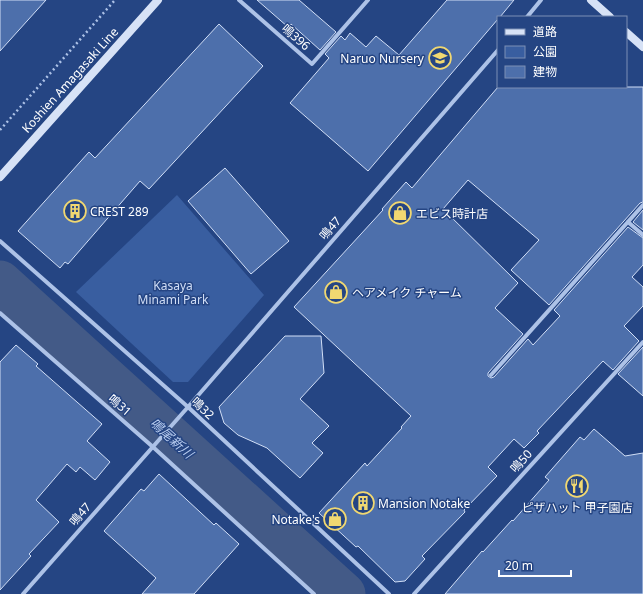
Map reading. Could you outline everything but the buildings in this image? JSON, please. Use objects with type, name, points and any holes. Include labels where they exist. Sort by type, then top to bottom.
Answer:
[{"type":"main road","name":"Koshien Amagasaki Line","points":[[0,177],[158,0]]},
{"type":"main road","points":[[591,0],[609,16]]},
{"type":"main road","points":[[627,33],[643,47]]},
{"type":"street","name":"鳴396","points":[[239,0],[312,64],[368,0]]},
{"type":"street","points":[[528,16],[541,0]]},
{"type":"street","name":"鳴47","points":[[22,594],[153,447],[497,51]]},
{"type":"street","points":[[491,375],[643,205]]},
{"type":"street","points":[[628,222],[643,235]]},
{"type":"street","name":"鳴32","points":[[0,241],[188,407],[389,594]]},
{"type":"street","name":"鳴31","points":[[0,312],[153,447],[314,594]]},
{"type":"street","name":"鳴50","points":[[414,594],[643,342]]},
{"type":"path","points":[[0,130],[115,0]]},
{"type":"green space","name":"Kasaya Minami Park","points":[[177,195],[264,295],[188,382],[173,382],[76,292]]},
{"type":"waterway","name":"鳴尾新川","points":[[0,282],[344,594]]},
{"type":"place","name":"Naruo Nursery","points":[[440,58]]},
{"type":"place","name":"CREST 289","points":[[75,211]]},
{"type":"place","name":"エビス時計店","points":[[400,213]]},
{"type":"place","name":"ヘアメイク チャーム","points":[[336,292]]},
{"type":"place","name":"ピザハット 甲子園店","points":[[577,486]]},
{"type":"place","name":"Mansion Notake","points":[[363,503]]},
{"type":"place","name":"Notake's","points":[[335,519]]}]
